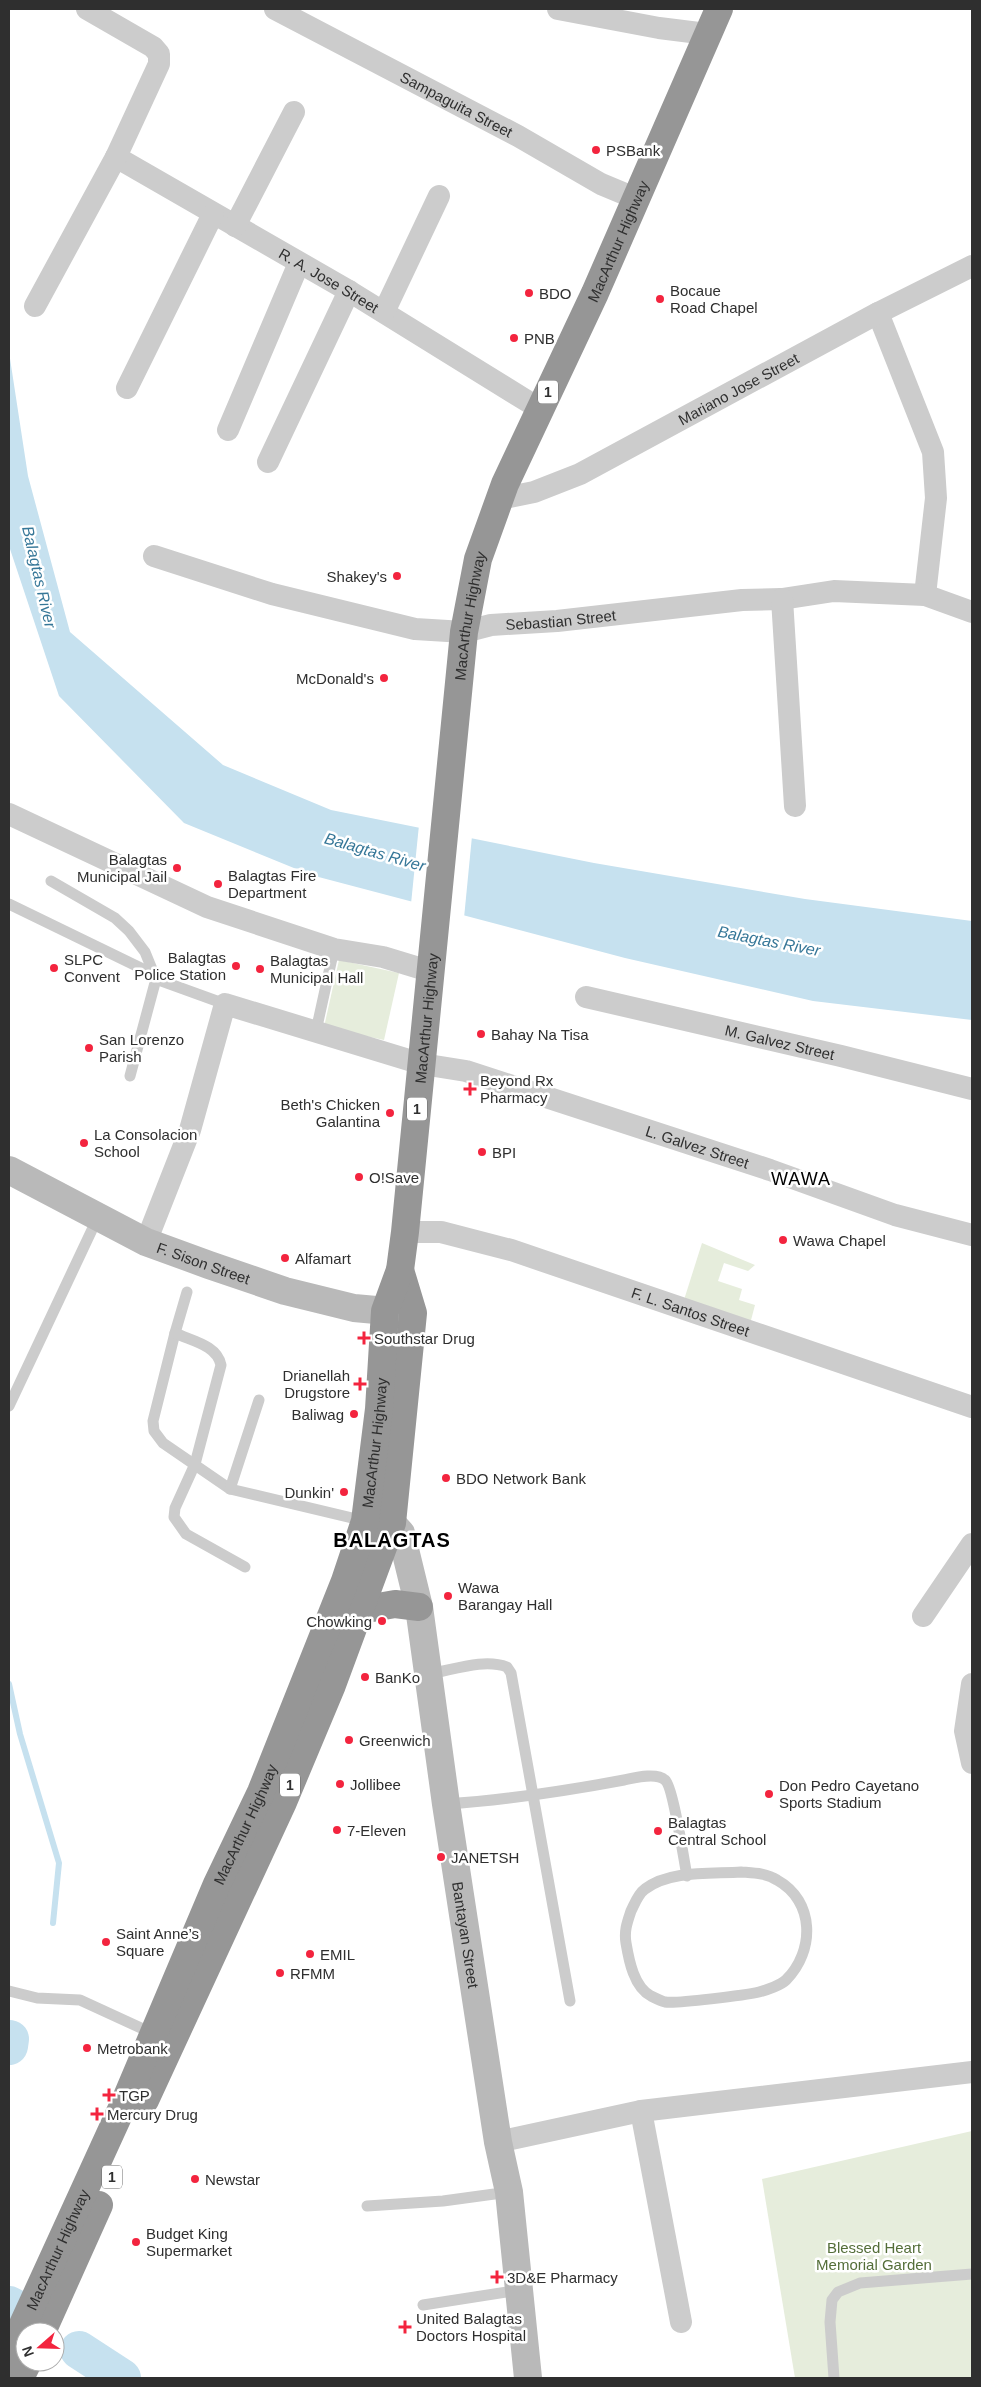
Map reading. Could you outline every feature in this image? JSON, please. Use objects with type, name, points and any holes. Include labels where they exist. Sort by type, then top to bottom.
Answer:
[{"type":"highway","name":"MacArthur Highway","points":[[163,2037],[217,1884],[261,1792],[345,1581],[365,1521],[379,1409],[385,1311],[400,1270],[405,1232],[422,1064],[430,960],[464,632],[478,559],[499,499],[595,293],[719,9]]},
{"type":"highway","name":"MacArthur Highway","points":[[9,2354],[40,2318],[163,2037],[283,1802],[361,1610],[392,1523],[413,1313],[400,1270]]},
{"type":"highway","points":[[361,1610],[395,1604],[419,1607]]},
{"type":"main road","name":"F. Sison Street","points":[[9,1170],[146,1242],[285,1291],[354,1308],[413,1313]]},
{"type":"main road","points":[[365,1521],[392,1523]]},
{"type":"main road","name":"Bantayan Street","points":[[392,1523],[401,1534],[419,1607],[446,1804],[498,2142],[510,2192],[528,2378]]},
{"type":"street","points":[[35,306],[116,157],[160,64],[160,54],[153,47],[87,9]]},
{"type":"street","name":"Sampaguita Street","points":[[275,9],[518,136],[601,184],[637,199]]},
{"type":"street","points":[[558,9],[659,28],[708,34]]},
{"type":"street","points":[[235,226],[294,112]]},
{"type":"street","name":"R. A. Jose Street","points":[[116,157],[212,214],[349,291],[540,408]]},
{"type":"street","points":[[384,312],[439,196]]},
{"type":"street","points":[[127,388],[212,214]]},
{"type":"street","points":[[228,430],[299,264]]},
{"type":"street","name":"Mariano Jose Street","points":[[499,499],[534,492],[580,474],[878,313],[972,266]]},
{"type":"street","points":[[268,462],[349,291]]},
{"type":"street","points":[[878,313],[933,452],[936,498],[925,595]]},
{"type":"street","name":"Sebastian Street","points":[[154,556],[272,594],[415,629],[464,632],[491,625],[575,620],[742,600],[782,599],[834,590],[925,595],[972,612]]},
{"type":"street","points":[[782,599],[795,806]]},
{"type":"street","points":[[9,816],[207,907],[334,949],[382,957],[430,960]]},
{"type":"street","name":"M. Galvez Street","points":[[586,997],[841,1056],[972,1089]]},
{"type":"street","points":[[146,1242],[190,1130],[225,1004]]},
{"type":"street","name":"L. Galvez Street","points":[[225,1004],[422,1064],[466,1071],[770,1170],[895,1216],[972,1235]]},
{"type":"street","name":"F. L. Santos Street","points":[[405,1232],[441,1232],[511,1250],[972,1407]]},
{"type":"street","points":[[923,1616],[972,1544]]},
{"type":"street","points":[[972,1684],[965,1731],[972,1763]]},
{"type":"street","points":[[498,2142],[641,2111],[972,2072]]},
{"type":"street","points":[[641,2111],[681,2322]]},
{"type":"lane","points":[[51,881],[115,918],[129,931],[145,952],[156,979],[130,1076]]},
{"type":"lane","points":[[9,904],[148,972],[156,979],[225,1004]]},
{"type":"lane","points":[[316,1031],[334,949]]},
{"type":"lane","points":[[9,1406],[98,1217]]},
{"type":"lane","points":[[188,1292],[175,1333],[152,1421],[154,1431],[163,1443],[230,1489],[365,1521]]},
{"type":"lane","points":[[175,1333],[214,1350],[219,1356],[221,1365],[194,1464],[175,1508],[174,1517],[177,1524],[186,1534],[245,1567]]},
{"type":"lane","points":[[230,1489],[259,1400]]},
{"type":"lane","points":[[429,1674],[488,1663],[498,1663],[507,1667],[511,1673],[570,2001]]},
{"type":"lane","points":[[446,1804],[532,1795],[627,1779],[655,1776],[664,1778],[672,1798],[687,1876]]},
{"type":"lane","points":[[741,1872],[777,1879],[790,1888],[805,1910],[808,1935],[801,1962],[785,1982],[759,1992],[666,2002],[650,1996],[638,1984],[628,1960],[624,1931],[638,1896],[644,1889],[660,1880],[687,1876],[741,1872]]},
{"type":"lane","points":[[12,1992],[37,1998],[80,2000],[163,2037]]},
{"type":"lane","points":[[367,2206],[443,2201],[510,2192]]},
{"type":"lane","points":[[834,2378],[830,2322],[832,2300],[838,2292],[860,2283],[972,2274]]},
{"type":"lane","points":[[423,2305],[520,2290]]},
{"type":"green space","points":[[339,960],[399,973],[384,1040],[324,1027]]},
{"type":"green space","points":[[702,1243],[755,1265],[748,1271],[724,1263],[718,1281],[742,1289],[739,1300],[755,1305],[750,1324],[683,1303]]},
{"type":"green space","name":"Blessed Heart Memorial Garden","points":[[972,2131],[972,2378],[795,2378],[762,2179]]},
{"type":"water","name":"Balagtas River","points":[[9,352],[28,476],[70,632],[223,765],[331,810],[594,863],[805,899],[972,921],[972,1020],[813,1001],[625,958],[311,875],[184,823],[59,696],[9,546]]},
{"type":"pier","points":[[419,825],[472,836],[464,918],[411,904]]},
{"type":"waterway","points":[[9,1684],[20,1734],[59,1863],[53,1923]]},
{"type":"waterway","points":[[9,2046],[10,2039]]},
{"type":"waterway","points":[[9,2305],[15,2308]]},
{"type":"waterway","points":[[79,2350],[122,2378]]},
{"type":"place","name":"PSBank","points":[[596,150]]},
{"type":"place","name":"BDO","points":[[529,293]]},
{"type":"place","name":"Bocaue Road Chapel","points":[[660,299]]},
{"type":"place","name":"PNB","points":[[514,338]]},
{"type":"place","name":"Shakey's","points":[[397,576]]},
{"type":"place","name":"McDonald's","points":[[384,678]]},
{"type":"place","name":"Balagtas Municipal Jail","points":[[177,868]]},
{"type":"place","name":"Balagtas Fire Department","points":[[218,884]]},
{"type":"place","name":"Balagtas Police Station","points":[[236,966]]},
{"type":"place","name":"SLPC Convent","points":[[54,968]]},
{"type":"place","name":"Balagtas Municipal Hall","points":[[260,969]]},
{"type":"place","name":"Bahay Na Tisa","points":[[481,1034]]},
{"type":"place","name":"San Lorenzo Parish","points":[[89,1048]]},
{"type":"place","name":"Beyond Rx Pharmacy","points":[[470,1089]]},
{"type":"place","name":"Beth's Chicken Galantina","points":[[390,1113]]},
{"type":"place","name":"La Consolacion School","points":[[84,1143]]},
{"type":"place","name":"BPI","points":[[482,1152]]},
{"type":"place","name":"O!Save","points":[[359,1177]]},
{"type":"place","name":"Wawa Chapel","points":[[783,1240]]},
{"type":"place","name":"Alfamart","points":[[285,1258]]},
{"type":"place","name":"Southstar Drug","points":[[364,1338]]},
{"type":"place","name":"Drianellah Drugstore","points":[[360,1384]]},
{"type":"place","name":"Baliwag","points":[[354,1414]]},
{"type":"place","name":"BDO Network Bank","points":[[446,1478]]},
{"type":"place","name":"Dunkin'","points":[[344,1492]]},
{"type":"place","name":"Wawa Barangay Hall","points":[[448,1596]]},
{"type":"place","name":"Chowking","points":[[382,1621]]},
{"type":"place","name":"BanKo","points":[[365,1677]]},
{"type":"place","name":"Greenwich","points":[[349,1740]]},
{"type":"place","name":"Jollibee","points":[[340,1784]]},
{"type":"place","name":"Don Pedro Cayetano Sports Stadium","points":[[769,1794]]},
{"type":"place","name":"7-Eleven","points":[[337,1830]]},
{"type":"place","name":"Balagtas Central School","points":[[658,1831]]},
{"type":"place","name":"JANETSH","points":[[441,1857]]},
{"type":"place","name":"Saint Anne’s Square","points":[[106,1942]]},
{"type":"place","name":"EMIL","points":[[310,1954]]},
{"type":"place","name":"RFMM","points":[[280,1973]]},
{"type":"place","name":"Metrobank","points":[[87,2048]]},
{"type":"place","name":"TGP","points":[[109,2095]]},
{"type":"place","name":"Mercury Drug","points":[[97,2114]]},
{"type":"place","name":"Newstar","points":[[195,2179]]},
{"type":"place","name":"Budget King Supermarket","points":[[136,2242]]},
{"type":"place","name":"3D&E Pharmacy","points":[[497,2277]]},
{"type":"place","name":"United Balagtas Doctors Hospital","points":[[405,2327]]},
{"type":"district","name":"WAWA","points":[[801,1179]]},
{"type":"district","name":"BALAGTAS","points":[[392,1540]]}]
